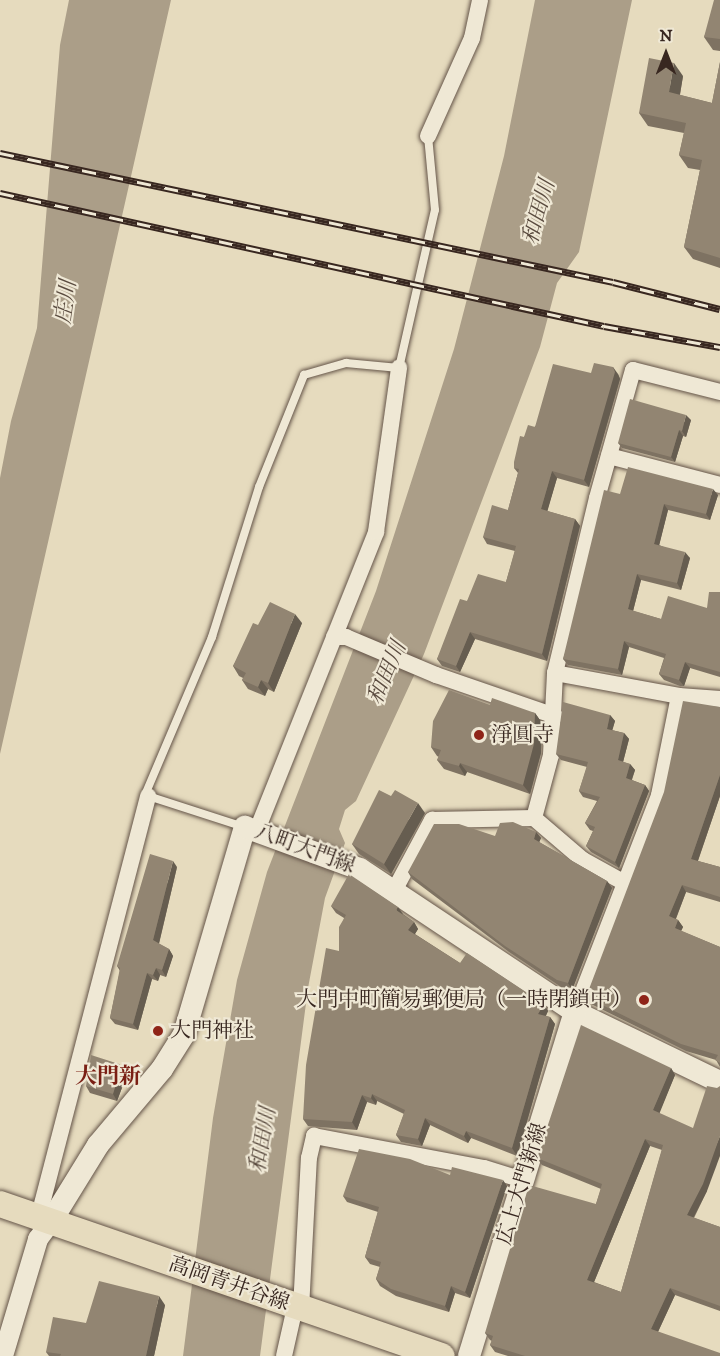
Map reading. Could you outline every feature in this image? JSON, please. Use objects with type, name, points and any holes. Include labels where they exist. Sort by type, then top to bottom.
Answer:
[{"type":"main road","name":"八町大門線","points":[[26,1214],[98,1145],[162,1070],[184,1034],[251,828],[360,869],[575,1012],[720,1082]]},
{"type":"main road","name":"広上大門新線","points":[[469,1356],[575,1012]]},
{"type":"main road","name":"高岡青井谷線","points":[[26,1214],[442,1356]]},
{"type":"street","points":[[428,136],[472,38],[480,0]]},
{"type":"street","points":[[251,828],[340,637],[376,532],[399,368]]},
{"type":"street","points":[[534,818],[551,755],[555,716],[555,673],[609,456],[633,370],[720,392]]},
{"type":"street","points":[[609,456],[720,485]]},
{"type":"street","points":[[340,637],[436,675],[555,716]]},
{"type":"street","points":[[555,673],[679,696],[720,699]]},
{"type":"street","points":[[575,1012],[623,882],[659,795],[679,696]]},
{"type":"street","points":[[3,1356],[38,1239],[26,1214],[148,796]]},
{"type":"street","points":[[394,891],[432,819],[534,818],[583,860],[623,882]]},
{"type":"street","points":[[284,1356],[295,1307],[309,1158],[314,1136],[483,1168],[523,1180]]},
{"type":"lane","points":[[251,828],[145,795],[212,637],[259,487],[304,375],[346,363],[399,368],[435,210],[428,136]]},
{"type":"water","name":"庄川","points":[[69,0],[171,0],[0,754],[0,478],[11,421],[37,328],[60,45]]},
{"type":"water","name":"和田川","points":[[535,0],[632,0],[579,252],[557,283],[540,347],[424,654],[356,801],[345,810],[339,829],[345,843],[325,898],[308,988],[260,1356],[183,1356],[213,1118],[237,980],[267,872],[376,591],[454,349],[504,156]]},
{"type":"building","points":[[714,0],[720,0],[720,39],[704,37]]},
{"type":"building","points":[[649,58],[674,63],[669,92],[712,103],[720,62],[720,258],[684,247],[702,160],[679,155],[686,123],[639,113]]},
{"type":"building","points":[[594,363],[613,367],[615,372],[584,480],[552,471],[541,509],[575,519],[542,654],[470,632],[456,666],[437,659],[460,599],[467,601],[478,574],[506,582],[516,546],[483,537],[492,505],[508,510],[519,469],[514,468],[514,462],[520,436],[524,437],[528,425],[535,427],[553,364],[591,373]]},
{"type":"building","points":[[630,399],[686,415],[671,457],[618,443]]},
{"type":"building","points":[[628,467],[713,489],[706,514],[664,504],[654,544],[685,552],[677,583],[637,574],[628,609],[661,619],[668,596],[707,608],[709,592],[720,592],[720,672],[685,662],[679,680],[659,674],[666,654],[624,641],[618,669],[563,659],[604,490],[620,494]]},
{"type":"building","points":[[270,602],[295,614],[268,683],[261,680],[258,687],[242,680],[246,673],[233,666],[253,623],[258,625]]},
{"type":"building","points":[[449,690],[490,705],[492,698],[535,713],[534,744],[523,785],[460,763],[459,766],[437,760],[441,750],[431,747],[433,721]]},
{"type":"building","points":[[683,701],[720,707],[720,775],[691,859],[720,867],[720,897],[682,885],[669,916],[678,920],[675,928],[720,947],[720,1063],[715,1060],[718,1055],[681,1044],[586,997],[664,792]]},
{"type":"building","points":[[563,702],[610,715],[607,729],[624,733],[618,760],[630,764],[626,778],[645,785],[615,862],[586,846],[595,827],[585,823],[600,797],[579,791],[588,762],[556,754]]},
{"type":"building","points":[[379,790],[391,796],[395,790],[418,803],[384,864],[352,844]]},
{"type":"building","points":[[513,822],[536,832],[534,839],[607,881],[568,983],[557,980],[505,946],[408,872],[434,824],[459,824],[495,836],[500,823]]},
{"type":"building","points":[[150,854],[173,861],[153,940],[169,949],[162,970],[156,968],[153,975],[147,973],[133,1024],[110,1018],[120,968],[117,966]]},
{"type":"building","points":[[349,874],[398,907],[396,910],[414,922],[408,930],[460,963],[467,953],[544,1004],[538,1014],[550,1017],[512,1148],[466,1131],[464,1136],[425,1118],[418,1139],[396,1135],[405,1110],[372,1094],[371,1098],[362,1095],[352,1122],[303,1119],[306,1065],[326,948],[339,951],[339,927],[346,915],[331,906]]},
{"type":"building","points":[[581,1025],[671,1068],[653,1110],[693,1128],[707,1086],[717,1088],[720,1086],[720,1136],[703,1184],[687,1215],[720,1227],[720,1306],[670,1288],[651,1329],[720,1353],[720,1356],[525,1356],[490,1345],[493,1336],[485,1333],[529,1185],[596,1204],[602,1184],[537,1158]],"holes":[[[645,1139],[663,1145],[621,1292],[587,1280]]]},
{"type":"building","points":[[91,1055],[119,1064],[113,1094],[86,1086]]},
{"type":"building","points":[[359,1149],[410,1159],[450,1175],[452,1167],[503,1180],[465,1292],[451,1286],[445,1306],[391,1289],[376,1279],[381,1262],[365,1257],[379,1207],[343,1196]]},
{"type":"building","points":[[99,1281],[159,1296],[146,1356],[60,1356],[61,1354],[46,1352],[53,1317],[86,1323]]},
{"type":"railway","points":[[0,153],[613,282],[720,309]]},
{"type":"railway","points":[[0,193],[604,326],[720,347]]},
{"type":"place","name":"淨圓寺","points":[[479,735]]},
{"type":"place","name":"大門中町簡易郵便局（一時閉鎖中）","points":[[644,1000]]},
{"type":"place","name":"大門神社","points":[[158,1031]]},
{"type":"district","name":"大門新","points":[[108,1077]]}]
